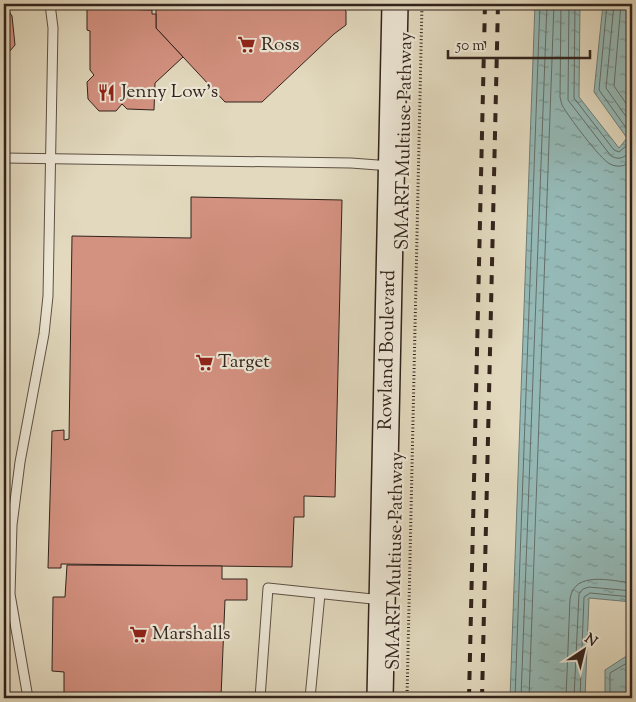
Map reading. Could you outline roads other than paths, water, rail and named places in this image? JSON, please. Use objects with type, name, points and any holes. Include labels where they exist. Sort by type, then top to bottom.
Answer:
[{"type":"street","name":"Rowland Boulevard","points":[[380,698],[395,4]]},
{"type":"lane","points":[[28,698],[10,594],[12,525],[20,462],[44,334],[48,296],[52,28],[50,4]]},
{"type":"lane","points":[[4,158],[351,163],[392,166]]},
{"type":"lane","points":[[260,698],[268,588],[382,600]]},
{"type":"lane","points":[[310,698],[320,594]]},
{"type":"water","points":[[535,4],[580,4],[579,97],[619,148],[627,138],[594,92],[603,4],[632,4],[632,602],[589,598],[585,698],[510,698]]},
{"type":"water","points":[[632,655],[632,698],[605,698],[605,670],[625,657]]},
{"type":"railway","points":[[469,698],[485,4]]},
{"type":"railway","points":[[482,698],[498,4]]},
{"type":"place","name":"Ross","points":[[247,45]]},
{"type":"place","name":"Jenny Low's","points":[[107,92]]},
{"type":"place","name":"Target","points":[[204,362]]},
{"type":"place","name":"Marshalls","points":[[138,634]]}]
